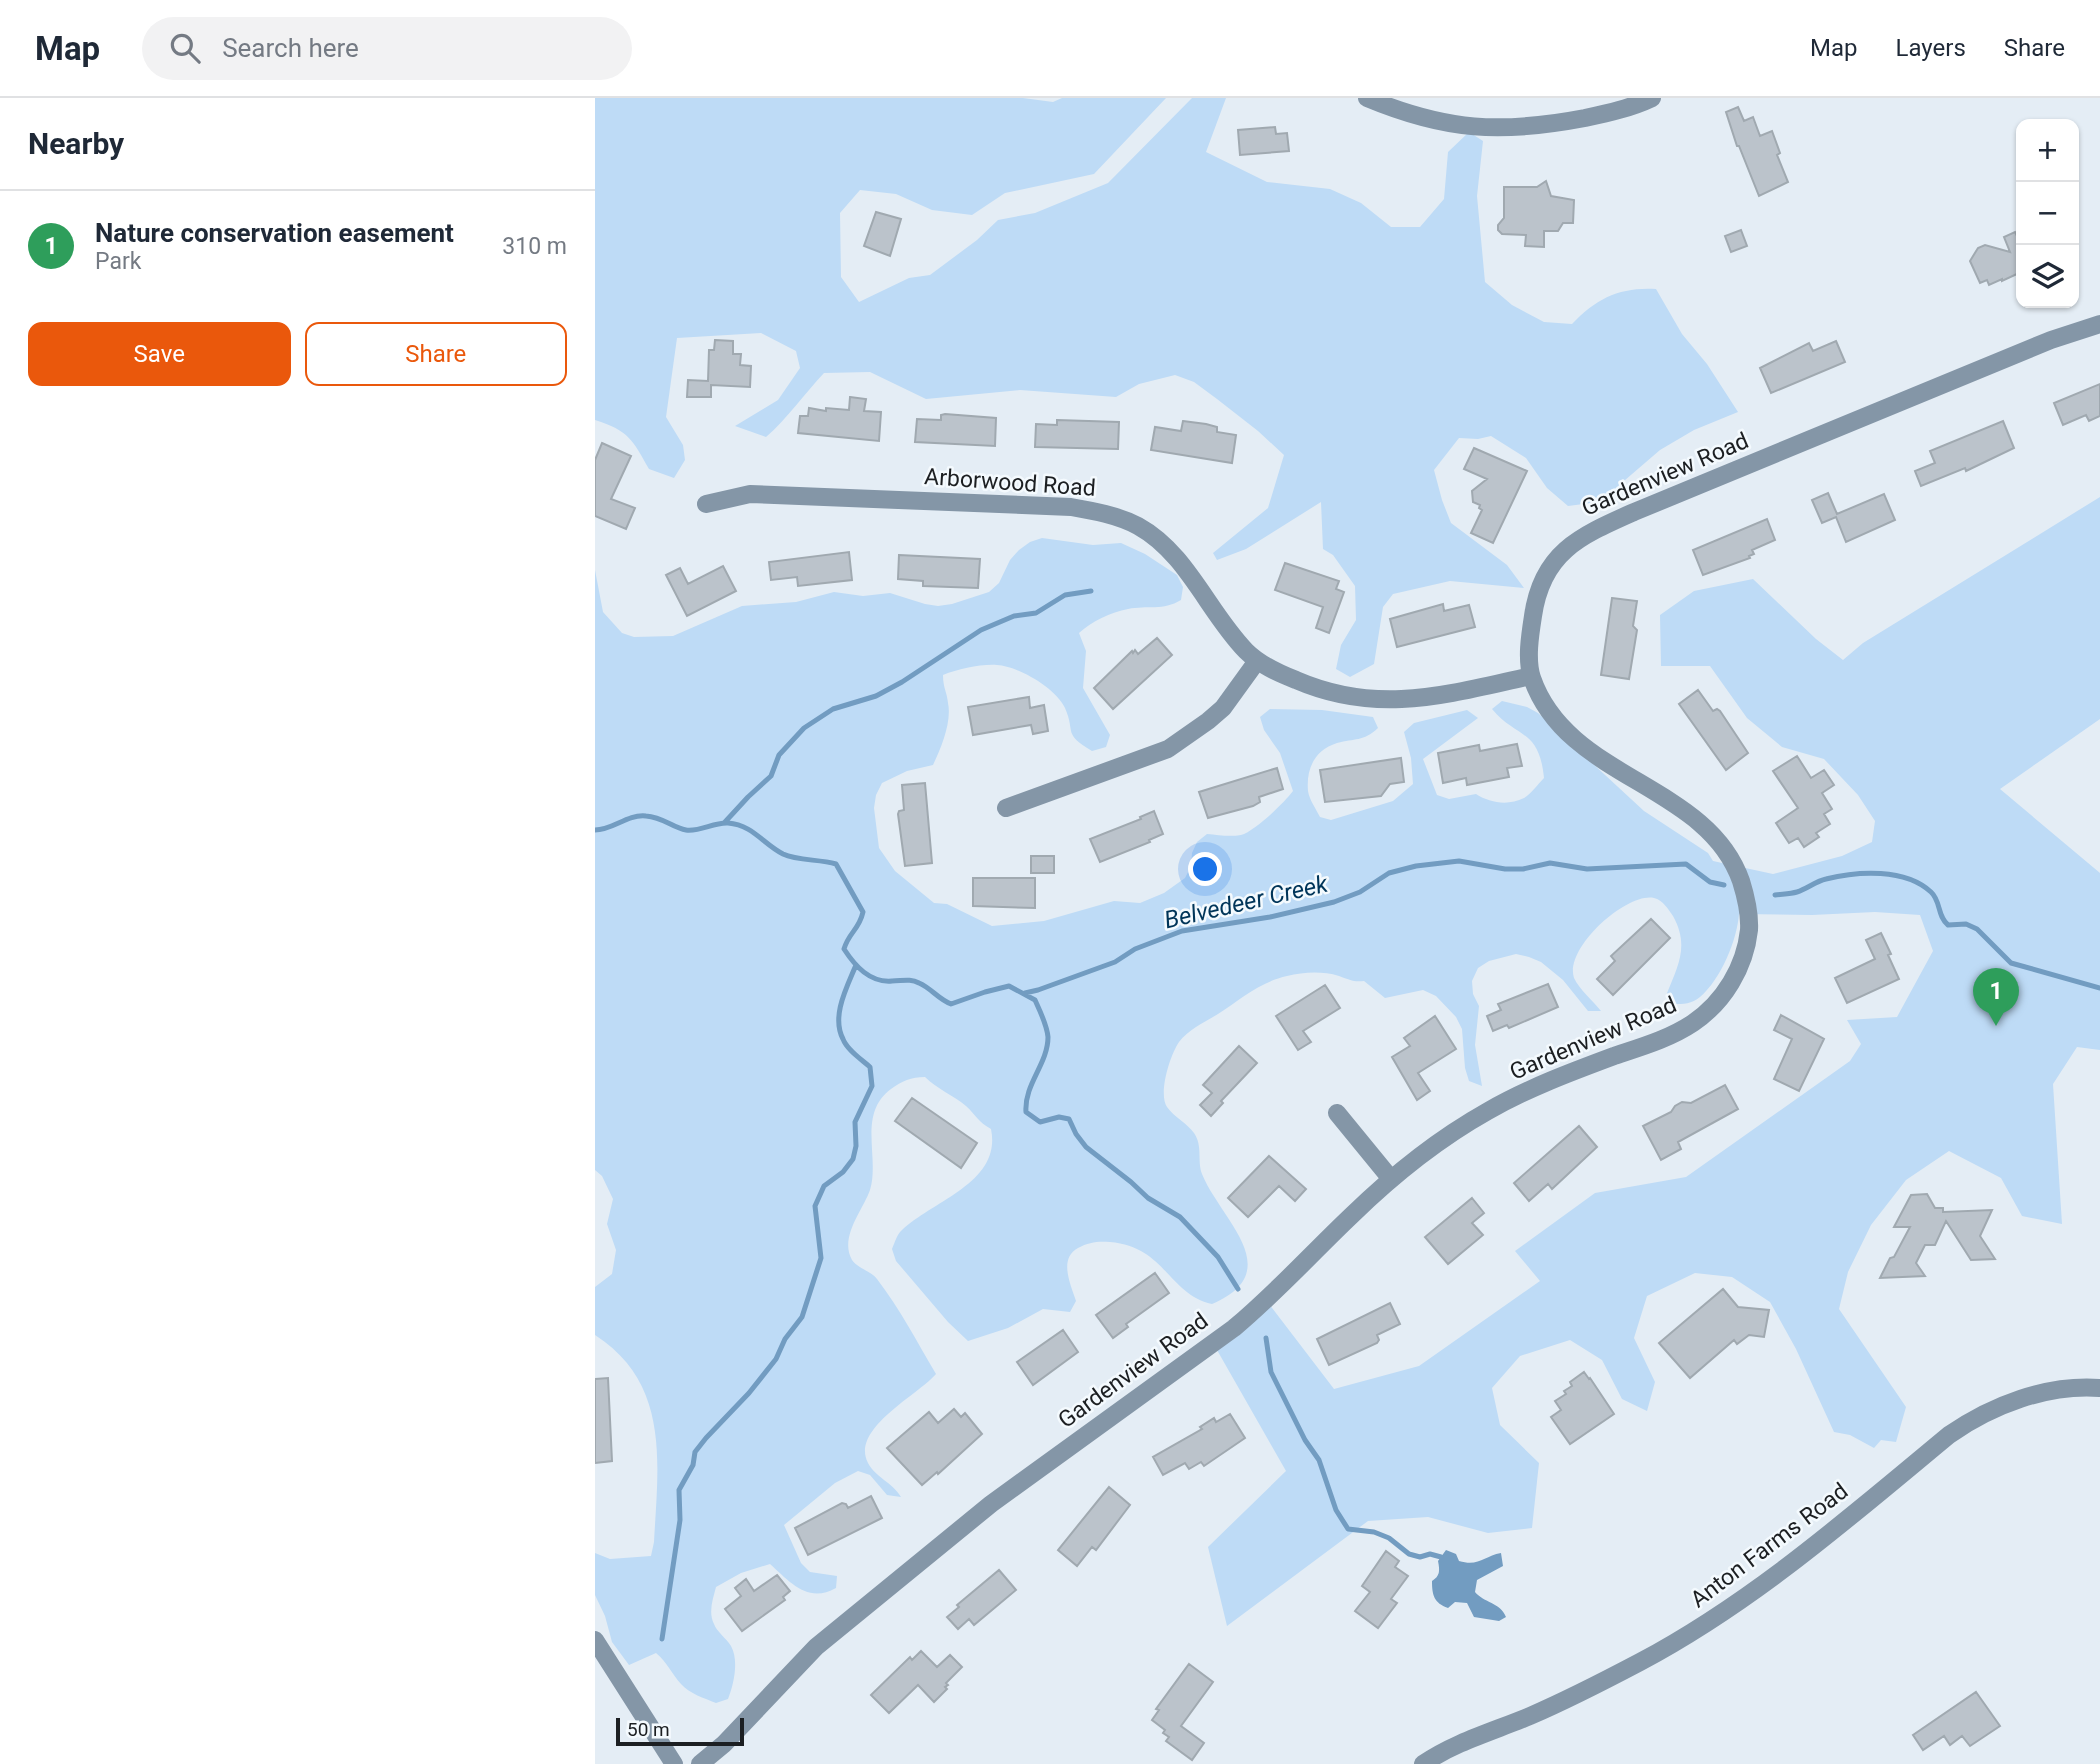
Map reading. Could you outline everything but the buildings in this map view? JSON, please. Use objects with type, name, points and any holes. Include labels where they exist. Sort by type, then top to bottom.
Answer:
[{"type":"street","points":[[1367,98],[1398,111],[1439,122],[1492,129],[1548,125],[1604,114],[1652,98]]},
{"type":"street","name":"Gardenview Road","points":[[700,1764],[734,1734],[816,1647],[992,1504],[1234,1328],[1272,1296],[1391,1179],[1452,1133],[1518,1095],[1566,1074],[1676,1034],[1696,1021],[1724,995],[1743,955],[1749,932],[1745,894],[1726,850],[1700,822],[1600,759],[1574,739],[1548,707],[1531,676],[1531,625],[1541,581],[1550,565],[1579,539],[1634,512],[2039,345],[2100,324]]},
{"type":"street","name":"Arborwood Road","points":[[706,504],[750,494],[1071,507],[1112,515],[1139,526],[1162,544],[1189,574],[1245,650],[1257,661],[1303,683],[1347,698],[1385,700],[1433,698],[1531,676]]},
{"type":"street","points":[[1006,808],[1168,749],[1208,722],[1223,708],[1257,661]]},
{"type":"street","points":[[1337,1113],[1391,1179]]},
{"type":"street","name":"Anton Farms Road","points":[[1423,1764],[1447,1750],[1531,1715],[1640,1662],[1708,1622],[1789,1566],[1972,1419],[2025,1398],[2069,1388],[2100,1388]]},
{"type":"street","points":[[595,1640],[674,1764]]},
{"type":"shaded area","points":[[595,98],[1023,98],[1053,102],[1062,98],[1166,98],[1094,174],[1005,193],[972,215],[932,210],[896,194],[860,190],[840,213],[841,277],[859,302],[909,278],[930,275],[977,240],[998,220],[1035,213],[1108,183],[1192,98],[1226,98],[1206,152],[1267,182],[1330,189],[1361,203],[1391,227],[1420,227],[1444,199],[1448,152],[1469,132],[1483,141],[1477,196],[1485,282],[1512,305],[1544,322],[1572,324],[1591,307],[1610,296],[1631,290],[1656,289],[1682,334],[1707,364],[1738,412],[1694,430],[1660,450],[1610,493],[1591,503],[1568,506],[1547,488],[1526,458],[1491,436],[1478,439],[1459,438],[1434,470],[1451,523],[1507,565],[1524,588],[1450,581],[1393,594],[1383,607],[1374,664],[1350,677],[1336,669],[1341,645],[1356,620],[1355,586],[1333,555],[1323,549],[1321,502],[1246,549],[1217,560],[1213,553],[1268,508],[1284,455],[1258,431],[1194,382],[1175,375],[1139,384],[1116,397],[1020,390],[926,399],[870,372],[824,373],[766,437],[735,426],[778,400],[800,368],[796,351],[761,333],[677,338],[666,417],[683,445],[685,460],[674,478],[649,469],[623,432],[595,420]]},
{"type":"shaded area","points":[[2100,497],[2100,719],[2000,789],[2100,873],[2100,1050],[2077,1047],[2053,1084],[2062,1224],[2022,1216],[2001,1178],[1949,1151],[1906,1180],[1871,1225],[1848,1272],[1839,1309],[1906,1407],[1896,1442],[1881,1440],[1874,1448],[1850,1435],[1834,1432],[1796,1349],[1770,1302],[1732,1277],[1695,1273],[1647,1296],[1634,1338],[1655,1382],[1647,1411],[1622,1399],[1602,1360],[1570,1340],[1520,1356],[1492,1388],[1500,1425],[1539,1463],[1532,1528],[1488,1533],[1428,1517],[1368,1521],[1227,1626],[1208,1547],[1286,1471],[1213,1343],[1269,1304],[1334,1389],[1419,1366],[1540,1281],[1515,1251],[1595,1193],[1686,1177],[1850,1061],[1861,1044],[1847,1020],[1897,1017],[1933,951],[1920,915],[1875,912],[1739,914],[1731,947],[1715,980],[1697,999],[1674,1004],[1667,993],[1681,954],[1678,926],[1660,901],[1642,898],[1600,924],[1578,952],[1573,966],[1574,978],[1601,1011],[1588,1011],[1563,980],[1541,962],[1529,957],[1516,954],[1489,961],[1478,968],[1472,981],[1473,994],[1479,1006],[1475,1045],[1482,1086],[1469,1081],[1465,1068],[1462,1029],[1456,1017],[1436,996],[1423,990],[1385,998],[1364,981],[1326,973],[1287,976],[1268,982],[1183,1037],[1169,1065],[1164,1084],[1165,1101],[1170,1111],[1191,1129],[1197,1138],[1202,1174],[1243,1244],[1247,1260],[1245,1276],[1234,1291],[1212,1304],[1185,1291],[1143,1252],[1110,1242],[1094,1242],[1078,1248],[1069,1259],[1069,1280],[1076,1301],[1070,1312],[1043,1309],[1008,1328],[968,1341],[948,1322],[896,1261],[892,1249],[902,1230],[976,1176],[986,1163],[992,1147],[991,1129],[966,1106],[925,1077],[907,1080],[891,1089],[881,1099],[875,1111],[871,1136],[873,1164],[870,1190],[853,1224],[848,1242],[852,1260],[877,1279],[936,1374],[877,1425],[865,1450],[868,1463],[901,1497],[887,1495],[870,1475],[858,1471],[835,1483],[784,1525],[801,1563],[810,1572],[837,1576],[836,1588],[817,1594],[808,1592],[792,1584],[770,1564],[741,1573],[716,1587],[712,1619],[717,1630],[731,1646],[735,1658],[734,1679],[728,1699],[716,1703],[689,1690],[656,1653],[629,1665],[612,1642],[605,1616],[595,1595],[595,1553],[610,1559],[651,1556],[654,1542],[657,1456],[655,1428],[637,1377],[620,1355],[595,1335],[595,1287],[612,1274],[616,1250],[607,1224],[613,1199],[602,1176],[595,1170],[595,570],[603,612],[622,633],[634,637],[673,636],[742,606],[796,602],[834,592],[863,596],[890,593],[925,604],[952,604],[989,592],[999,583],[1010,560],[1019,550],[1042,538],[1093,545],[1121,543],[1145,554],[1177,575],[1183,587],[1181,600],[1168,605],[1115,612],[1095,621],[1079,633],[1086,651],[1083,688],[1110,735],[1106,747],[1092,751],[1077,740],[1071,732],[1068,716],[1060,700],[1035,679],[1006,666],[977,666],[943,675],[949,710],[947,726],[933,765],[907,771],[882,783],[874,808],[879,848],[895,871],[934,903],[947,904],[992,926],[1044,921],[1114,901],[1140,903],[1164,893],[1185,878],[1197,842],[1207,834],[1241,835],[1261,822],[1293,791],[1280,753],[1264,730],[1260,717],[1270,709],[1322,710],[1373,717],[1378,728],[1363,738],[1329,746],[1318,755],[1310,768],[1310,797],[1320,817],[1331,820],[1393,801],[1413,784],[1411,758],[1404,732],[1414,723],[1467,710],[1478,718],[1423,759],[1437,795],[1449,799],[1476,794],[1487,800],[1505,803],[1527,796],[1544,778],[1541,762],[1532,742],[1492,709],[1502,701],[1527,707],[1538,713],[1644,811],[1708,853],[1713,861],[1773,874],[1842,856],[1872,842],[1875,821],[1858,795],[1824,759],[1782,747],[1747,718],[1710,666],[1661,666],[1660,615],[1694,591],[1753,579],[1816,639],[1843,660],[1863,643]]},
{"type":"shaded area","points":[[1446,1550],[1456,1554],[1459,1561],[1466,1563],[1501,1553],[1503,1566],[1477,1580],[1475,1592],[1500,1608],[1506,1617],[1499,1621],[1474,1617],[1467,1603],[1455,1602],[1448,1608],[1437,1601],[1433,1594],[1432,1581],[1438,1575],[1438,1561]]},
{"type":"waterway","points":[[725,822],[771,776],[779,755],[804,728],[833,709],[876,696],[981,630],[1014,616],[1036,613],[1065,595],[1091,591]]},
{"type":"waterway","points":[[595,830],[639,816],[658,818],[686,830],[723,823],[737,824],[783,854],[836,864],[863,912],[844,949],[858,967],[870,976],[884,981],[916,981],[951,1004],[1009,986],[1035,1000],[1048,1037],[1044,1056],[1026,1102],[1026,1112],[1040,1122],[1059,1117],[1069,1119],[1086,1147],[1148,1198],[1180,1217],[1218,1257],[1238,1289]]},
{"type":"waterway","name":"Belvedeer Creek","points":[[1025,993],[1115,962],[1135,949],[1182,931],[1270,917],[1334,902],[1360,892],[1389,873],[1416,866],[1459,861],[1505,869],[1523,869],[1550,863],[1587,869],[1686,864],[1710,882],[1724,885]]},
{"type":"waterway","name":"Belvedeer Creek","points":[[1775,895],[1797,892],[1822,880],[1839,876],[1866,873],[1895,875],[1920,884],[1931,892],[1948,925],[1966,924],[1977,929],[2011,963],[2100,988]]},
{"type":"waterway","points":[[662,1639],[680,1520],[679,1490],[693,1465],[695,1452],[776,1359],[785,1339],[802,1317],[821,1258],[815,1206],[824,1186],[843,1172],[853,1159],[856,1146],[855,1122],[872,1086],[870,1067],[848,1047],[840,1030],[839,1011],[856,965]]},
{"type":"waterway","points":[[1266,1338],[1271,1372],[1305,1440],[1319,1460],[1336,1510],[1348,1529],[1374,1532],[1389,1538],[1409,1554],[1441,1557]]},
{"type":"place","name":"Nature conservation easement","points":[[1996,1026]]}]
